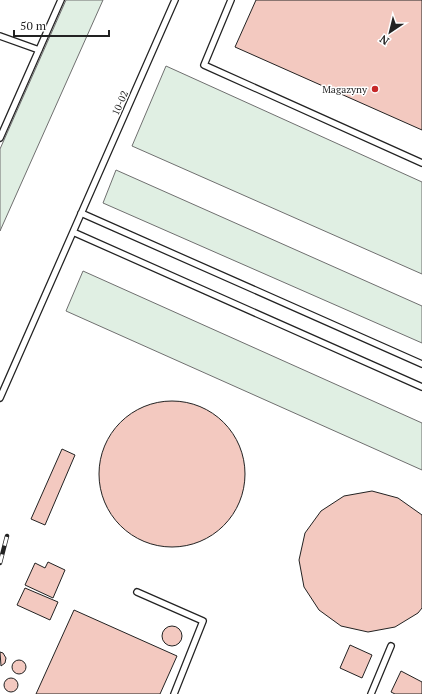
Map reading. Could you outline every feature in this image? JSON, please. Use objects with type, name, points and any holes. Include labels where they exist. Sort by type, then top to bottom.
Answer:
[{"type":"lane","points":[[0,138],[61,0]]},
{"type":"lane","name":"10-02","points":[[0,398],[175,0]]},
{"type":"lane","points":[[231,0],[204,65],[422,163]]},
{"type":"lane","points":[[0,36],[39,50]]},
{"type":"lane","points":[[81,213],[422,364]]},
{"type":"lane","points":[[73,232],[422,387]]},
{"type":"lane","points":[[138,592],[203,621],[174,694]]},
{"type":"lane","points":[[371,694],[391,646]]},
{"type":"green space","points":[[66,0],[103,0],[0,231],[0,149]]},
{"type":"green space","points":[[166,66],[422,182],[422,274],[132,146]]},
{"type":"green space","points":[[116,170],[422,306],[422,343],[103,203]]},
{"type":"green space","points":[[83,271],[422,423],[422,470],[66,311]]},
{"type":"building","name":"Magazyny","points":[[256,0],[422,0],[422,130],[235,47]]},
{"type":"building","points":[[172,401],[200,407],[218,418],[228,428],[239,446],[245,474],[239,502],[228,520],[218,530],[200,541],[172,547],[144,541],[126,530],[116,520],[105,502],[99,474],[105,446],[116,428],[126,418],[144,407]]},
{"type":"building","points":[[62,449],[75,455],[45,525],[31,519]]},
{"type":"building","points":[[372,491],[398,498],[422,515],[422,608],[418,613],[395,627],[368,632],[341,626],[319,610],[304,587],[299,560],[305,533],[321,511],[344,496]]},
{"type":"building","points":[[48,562],[65,570],[53,598],[25,585],[35,563],[45,568]]},
{"type":"building","points":[[25,588],[58,602],[50,620],[17,605]]},
{"type":"building","points":[[74,610],[177,656],[160,694],[36,694]]},
{"type":"building","points":[[168,626],[176,626],[182,632],[182,640],[176,646],[168,646],[162,640],[162,632]]},
{"type":"building","points":[[350,645],[372,655],[362,678],[340,668]]},
{"type":"building","points":[[0,652],[3,653],[6,658],[5,663],[1,666]]},
{"type":"building","points":[[19,660],[24,662],[26,667],[24,672],[19,674],[14,672],[12,667],[14,662]]},
{"type":"building","points":[[401,671],[422,682],[422,694],[395,694],[391,692]]},
{"type":"building","points":[[11,678],[16,680],[18,685],[16,690],[11,692],[6,690],[4,685],[6,680]]},
{"type":"railway","points":[[0,563],[7,536]]},
{"type":"place","name":"Magazyny","points":[[375,89]]}]
